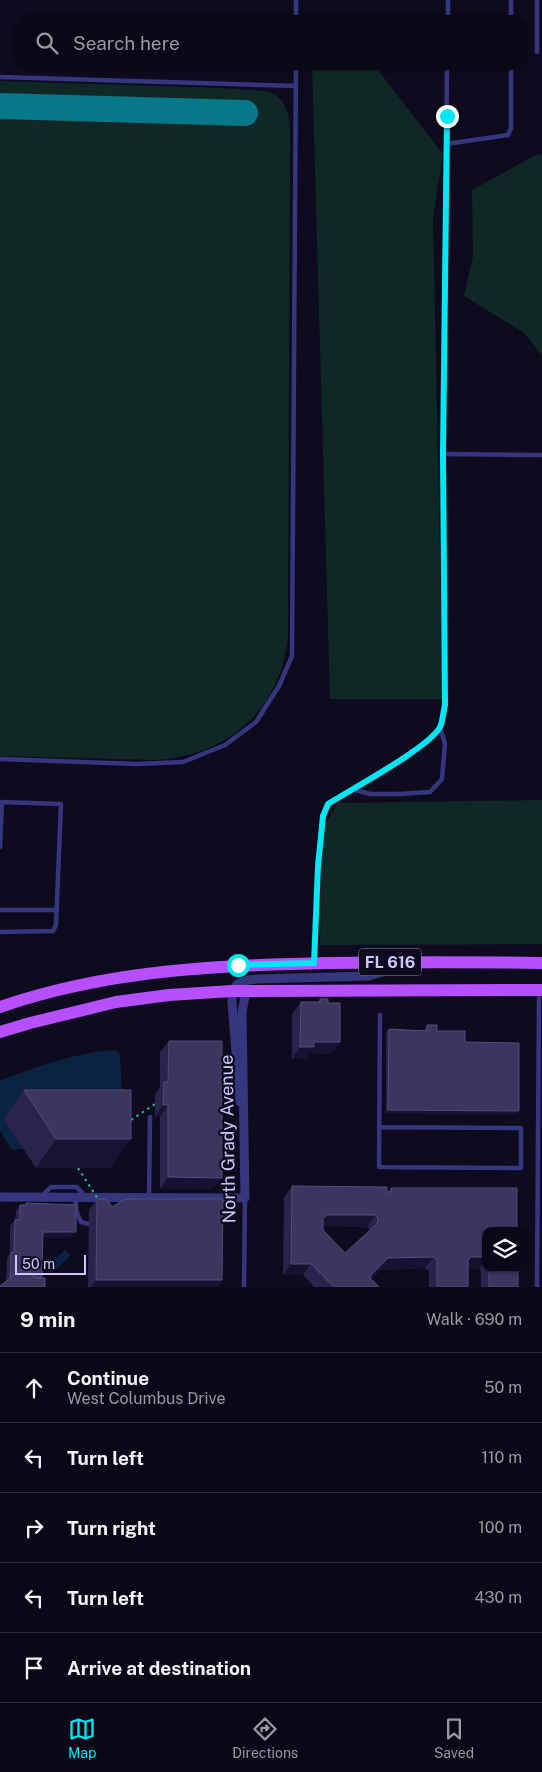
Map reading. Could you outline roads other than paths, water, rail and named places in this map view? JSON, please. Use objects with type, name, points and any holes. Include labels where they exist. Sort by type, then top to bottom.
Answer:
[{"type":"main road","name":"FL 616","points":[[0,1007],[104,980],[163,970],[238,965],[314,963],[542,963]]},
{"type":"main road","name":"FL 616","points":[[0,1032],[30,1022],[116,1002],[169,995],[246,991],[540,990]]},
{"type":"street","points":[[243,1125],[238,1085],[232,992],[240,982],[246,980],[305,977],[369,976],[418,962]]},
{"type":"street","name":"North Grady Avenue","points":[[245,1198],[243,1125],[245,1088],[242,1012],[246,991]]},
{"type":"street","points":[[0,1197],[149,1198],[174,1194],[202,1201],[245,1198]]},
{"type":"lane","points":[[296,0],[296,15]]},
{"type":"lane","points":[[448,0],[448,15]]},
{"type":"lane","points":[[511,0],[511,15]]},
{"type":"lane","points":[[536,0],[537,52]]},
{"type":"lane","points":[[0,759],[137,764],[183,762],[225,745],[256,722],[279,686],[292,656],[296,70]]},
{"type":"lane","points":[[314,963],[318,866],[323,816],[328,804],[411,753],[434,735],[440,727],[445,705],[443,454],[447,70]]},
{"type":"lane","points":[[446,144],[508,135],[511,128],[511,70]]},
{"type":"lane","points":[[0,77],[296,86]]},
{"type":"lane","points":[[443,454],[542,455]]},
{"type":"lane","points":[[352,789],[370,794],[430,792],[442,779],[444,744],[440,727]]},
{"type":"lane","points":[[0,847],[2,802],[60,804],[56,925],[53,931],[0,932]]},
{"type":"lane","points":[[0,910],[57,910]]},
{"type":"lane","points":[[537,1287],[540,990]]},
{"type":"lane","points":[[379,1127],[521,1128],[521,1168],[379,1167],[379,1127],[380,1015]]},
{"type":"lane","points":[[149,1198],[150,1117]]},
{"type":"lane","points":[[40,1197],[51,1187],[77,1187],[86,1197]]},
{"type":"lane","points":[[75,1197],[79,1218],[81,1222],[88,1224]]},
{"type":"lane","name":"North Grady Avenue","points":[[244,1287],[245,1198]]},
{"type":"water","points":[[117,1051],[120,1055],[123,1114],[24,1149],[13,1150],[10,1147],[0,1130],[0,1081],[55,1061],[83,1054]]},
{"type":"water","points":[[65,1250],[71,1255],[56,1270],[50,1264]]}]
